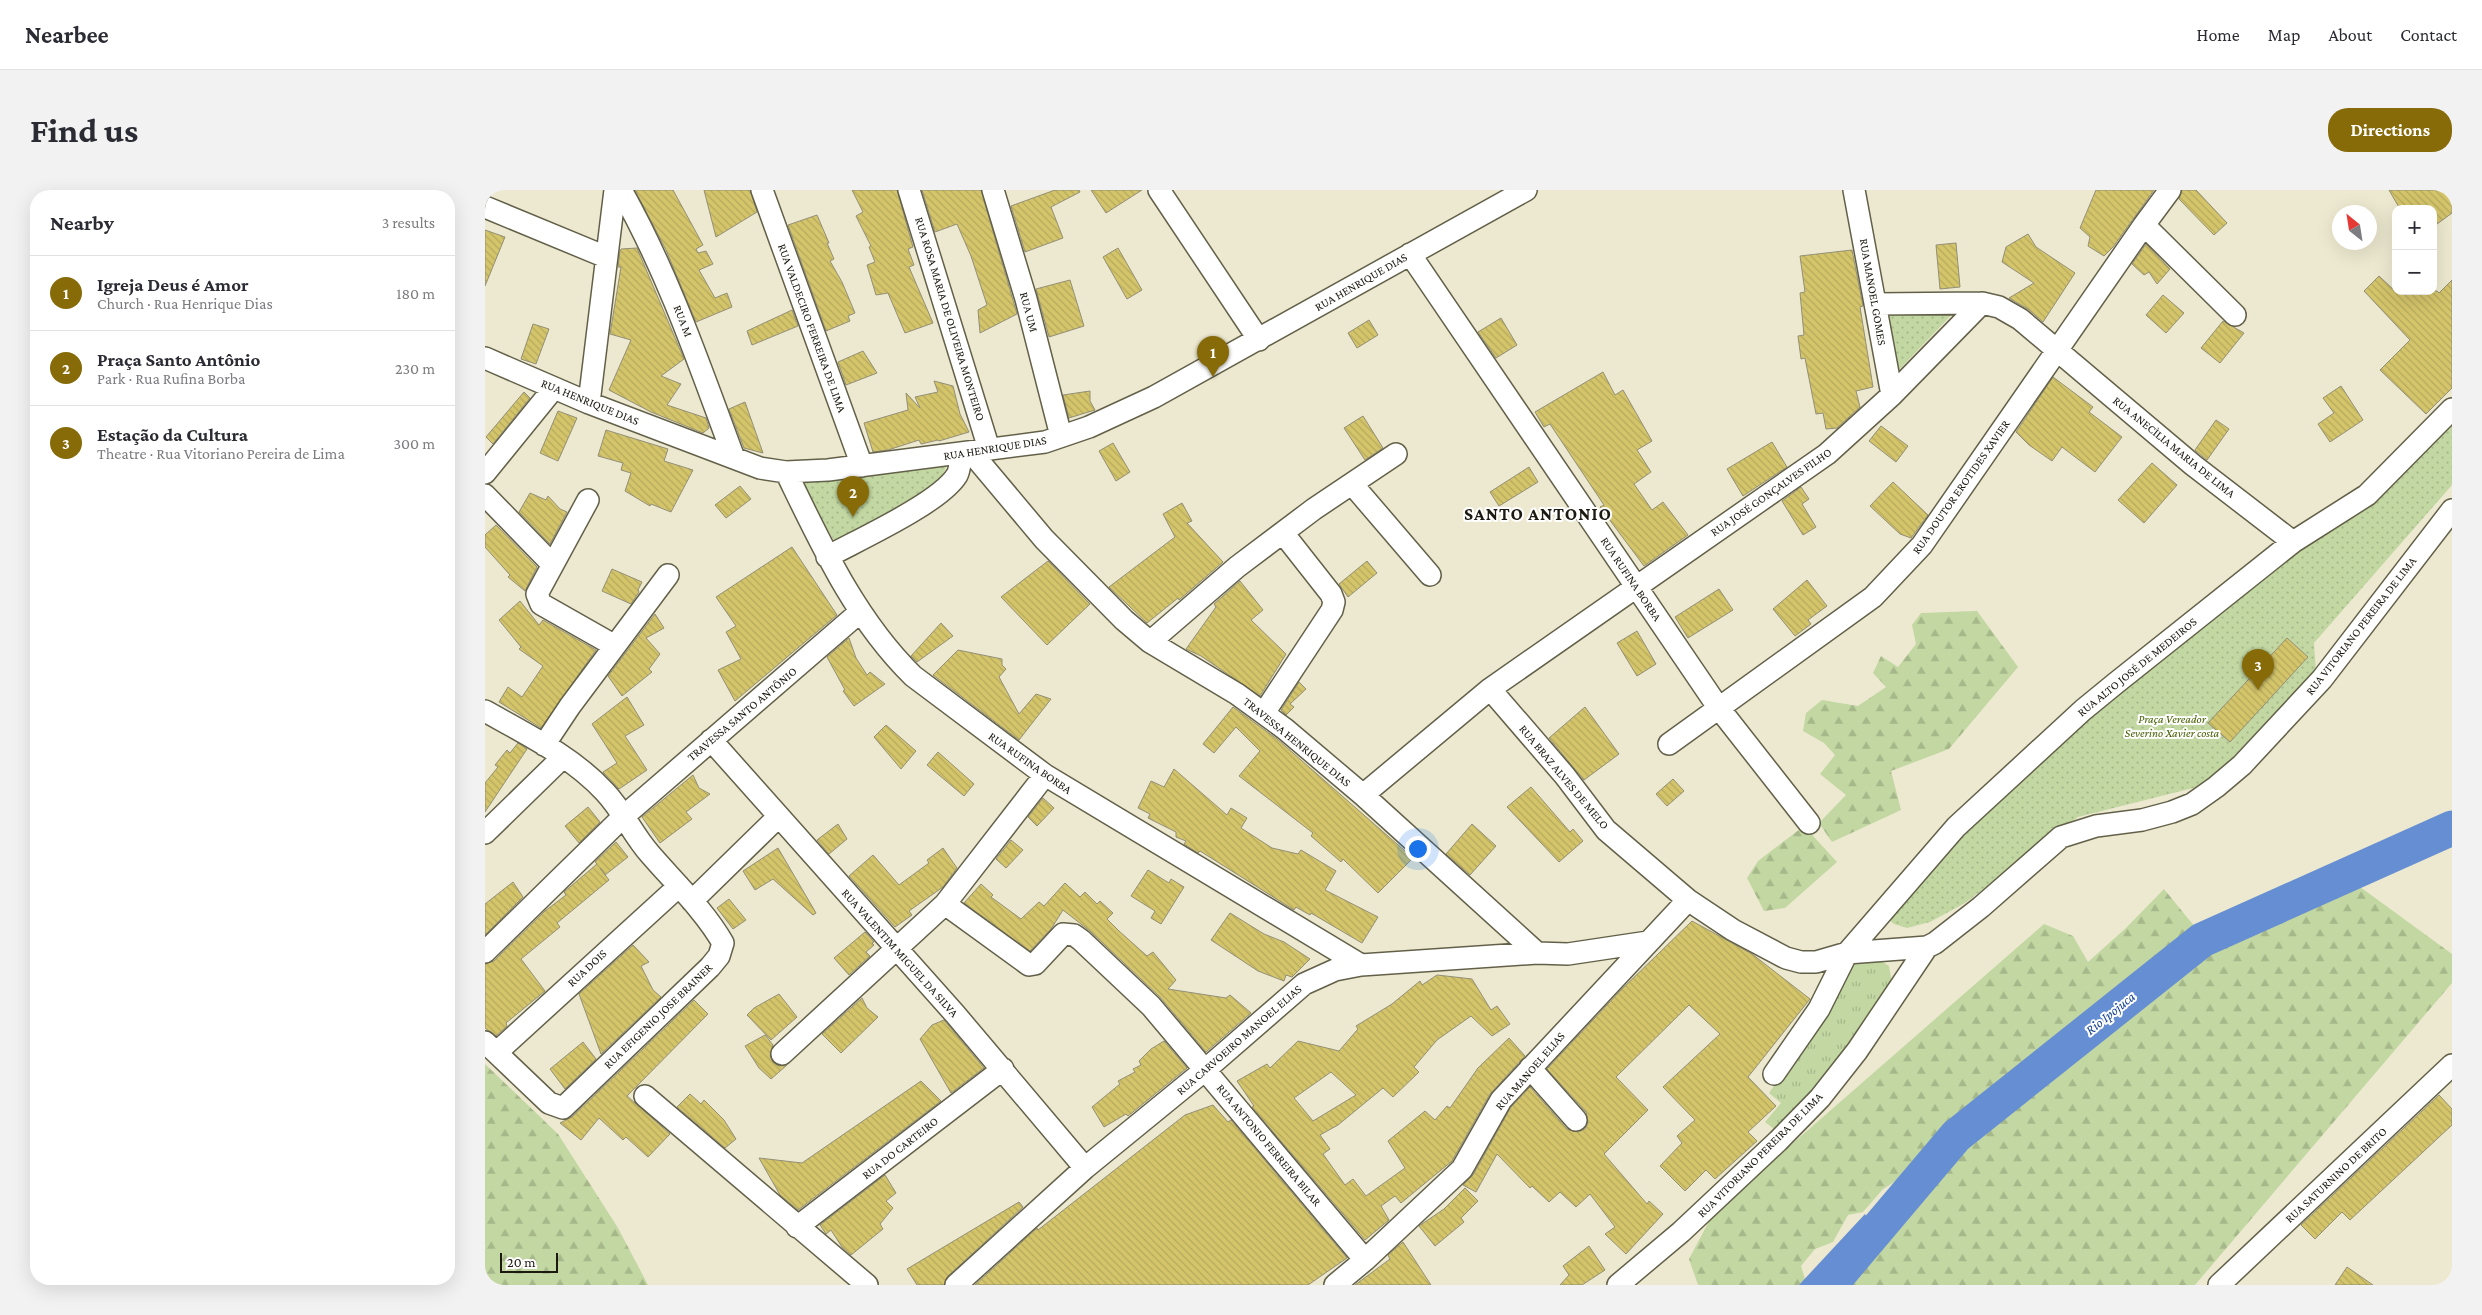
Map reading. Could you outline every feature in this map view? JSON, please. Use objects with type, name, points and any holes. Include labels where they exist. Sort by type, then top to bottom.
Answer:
[{"type":"street","points":[[589,403],[615,190]]},
{"type":"street","name":"RUA M","points":[[621,190],[645,232],[672,293],[734,458]]},
{"type":"street","name":"RUA VALDECIRO FERREIRA DE LIMA","points":[[762,190],[862,466]]},
{"type":"street","name":"RUA ROSA MARIA DE OLIVEIRA MONTEIRO","points":[[909,190],[974,452]]},
{"type":"street","name":"RUA UM","points":[[993,190],[1026,299],[1061,436]]},
{"type":"street","points":[[1159,190],[1259,340]]},
{"type":"street","name":"RUA HENRIQUE DIAS","points":[[485,358],[589,403],[760,468],[785,472],[862,466],[1045,442],[1089,427],[1154,397],[1526,190]]},
{"type":"street","name":"RUA MANOEL GOMES","points":[[1854,190],[1891,395]]},
{"type":"street","name":"RUA DOUTOR EROTIDES XAVIER","points":[[1669,744],[1873,597],[1896,574],[1922,545],[2170,190]]},
{"type":"street","points":[[485,207],[607,257]]},
{"type":"street","points":[[2144,225],[2235,315]]},
{"type":"street","name":"RUA RUFINA BORBA","points":[[1410,254],[1718,707],[1809,823]]},
{"type":"street","name":"RUA ANECÌLIA MARIA DE LIMA","points":[[1875,304],[1982,303],[1999,307],[2021,319],[2193,465],[2293,542]]},
{"type":"street","name":"RUA JOSÉ GONÇALVES FILHO","points":[[1363,795],[1490,689],[1827,454],[1891,395],[1982,303]]},
{"type":"street","points":[[485,473],[553,388]]},
{"type":"street","name":"RUA ALTO JOSÉ DE MEDEIROS","points":[[1774,1074],[1819,1009],[1847,953],[1956,828],[2083,710],[2293,542],[2367,495],[2452,409]]},
{"type":"street","points":[[827,557],[925,503],[944,489],[974,452]]},
{"type":"street","name":"TRAVESSA HENRIQUE DIAS","points":[[974,452],[1045,539],[1124,620],[1150,642],[1237,694],[1264,713],[1363,795],[1537,953]]},
{"type":"street","points":[[1150,642],[1237,567],[1314,509],[1396,454]]},
{"type":"street","name":"RUA RUFINA BORBA","points":[[785,472],[827,557],[860,612],[895,660],[913,676],[1045,776],[1361,965]]},
{"type":"street","points":[[1352,484],[1430,576]]},
{"type":"street","points":[[485,495],[552,564]]},
{"type":"street","points":[[588,500],[538,590],[538,600],[615,646]]},
{"type":"street","name":"RUA VITORIANO PEREIRA DE LIMA","points":[[1618,1285],[1681,1232],[1778,1141],[1819,1098],[1862,1044],[1927,947],[1935,943],[1981,907],[2061,837],[2082,829],[2142,820],[2172,812],[2192,804],[2242,765],[2322,679],[2452,510]]},
{"type":"street","points":[[1264,713],[1332,610],[1334,602],[1331,594],[1283,533]]},
{"type":"street","points":[[544,745],[668,575]]},
{"type":"street","name":"TRAVESSA SANTO ANTÔNIO","points":[[485,952],[624,816],[860,612]]},
{"type":"street","name":"RUA BRAZ ALVES DE MELO","points":[[1490,689],[1565,776],[1606,830],[1688,900],[1733,930],[1786,958],[1817,962],[1847,953],[1927,947]]},
{"type":"street","points":[[485,711],[544,745],[605,792],[650,854],[685,893]]},
{"type":"street","name":"RUA VALENTIM MIGUEL DA SILVA","points":[[711,740],[1003,1068],[1085,1168]]},
{"type":"street","points":[[485,833],[562,758]]},
{"type":"street","points":[[782,1054],[945,904],[1045,776]]},
{"type":"street","name":"RUA DOIS","points":[[491,1047],[778,817]]},
{"type":"street","name":"RUA EFIGENIO JOSE BRAINER","points":[[491,1047],[549,1102],[557,1107],[563,1108],[567,1106],[579,1091],[710,967],[723,949],[723,943],[718,935],[685,893]]},
{"type":"street","name":"RUA MANOEL ELIAS","points":[[1343,1283],[1461,1169],[1501,1100],[1688,900]]},
{"type":"street","name":"RUA ANTONIO FERREIRA BILAR","points":[[945,904],[1029,965],[1035,964],[1063,934],[1074,935],[1151,1006],[1365,1260]]},
{"type":"street","name":"RUA CARVOEIRO MANOEL ELIAS","points":[[956,1285],[1085,1168],[1205,1070],[1304,984],[1335,970],[1361,965],[1537,953],[1568,954],[1648,942]]},
{"type":"street","name":"RUA SATURNINO DE BRITO","points":[[2219,1285],[2452,1065]]},
{"type":"street","name":"RUA DO CARTEIRO","points":[[797,1227],[1003,1068]]},
{"type":"street","points":[[1530,1068],[1575,1120]]},
{"type":"street","points":[[645,1096],[867,1285]]},
{"type":"green space","points":[[1960,306],[1895,374],[1886,309]]},
{"type":"green space","name":"Praça Vereador Severino Xavier costa","points":[[2452,419],[2452,485],[2314,643],[2316,672],[2205,785],[2078,817],[1965,903],[1930,922],[1907,928],[1894,924],[1882,914],[2091,708]]},
{"type":"green space","points":[[950,459],[936,489],[837,545],[796,479]]},
{"type":"green space","points":[[1977,611],[2018,667],[1949,749],[1891,771],[1901,810],[1832,842],[1819,823],[1846,795],[1820,774],[1835,755],[1824,743],[1803,731],[1806,713],[1822,700],[1858,706],[1886,687],[1873,673],[1881,656],[1898,667],[1916,644],[1912,625],[1921,613]]},
{"type":"green space","points":[[1804,826],[1837,862],[1785,908],[1764,911],[1747,878],[1758,861]]},
{"type":"green space","points":[[2345,876],[2452,954],[2452,983],[2195,1285],[1837,1285],[1914,1186],[2135,993]]},
{"type":"green space","points":[[2164,889],[2195,927],[1965,1110],[1907,1174],[1883,1189],[1863,1212],[1848,1215],[1833,1242],[1815,1249],[1801,1266],[1805,1279],[1799,1285],[1698,1285],[1689,1259],[1714,1212],[2044,924],[2073,936],[2088,962],[2126,928]]},
{"type":"green space","points":[[1875,957],[1889,966],[1892,983],[1832,1071],[1778,1132],[1765,1122],[1781,1103],[1769,1093],[1832,1000],[1851,962]]},
{"type":"green space","points":[[485,1064],[558,1134],[618,1228],[648,1285],[485,1285]]},
{"type":"water","points":[[1865,1214],[1881,1242],[1845,1285],[1799,1285]]},
{"type":"building","points":[[635,190],[673,190],[703,245],[696,249],[698,253],[706,251],[713,264],[699,270],[715,298],[727,293],[732,307],[696,322],[666,250]]},
{"type":"building","points":[[704,190],[750,190],[757,212],[716,237]]},
{"type":"building","points":[[852,190],[897,190],[913,247],[908,249],[914,265],[909,267],[933,323],[905,333],[888,293],[876,295],[867,265],[875,262],[869,247],[871,246],[856,216],[863,212]]},
{"type":"building","points":[[922,190],[981,190],[1017,314],[980,333],[978,310],[987,305],[971,256],[957,224],[935,232]]},
{"type":"building","points":[[1055,190],[1079,190],[1080,192],[1051,207],[1063,238],[1025,252],[1011,206]]},
{"type":"building","points":[[1091,190],[1142,190],[1106,213]]},
{"type":"building","points":[[2096,190],[2154,190],[2113,247],[2104,256],[2088,246],[2090,237],[2080,228]]},
{"type":"building","points":[[2182,190],[2196,190],[2227,223],[2214,235],[2179,199]]},
{"type":"building","points":[[2389,190],[2452,190],[2452,213],[2437,224],[2437,205],[2398,205]]},
{"type":"building","points":[[817,215],[834,259],[830,261],[842,282],[855,313],[848,316],[850,321],[826,331],[788,225]]},
{"type":"building","points":[[485,230],[505,237],[485,286]]},
{"type":"building","points":[[2028,234],[2036,247],[2075,273],[2043,322],[2028,309],[2009,298],[2034,283],[2002,262],[2006,247]]},
{"type":"building","points":[[1956,243],[1960,287],[1940,289],[1936,245]]},
{"type":"building","points":[[2146,244],[2170,269],[2157,284],[2149,272],[2144,275],[2132,264]]},
{"type":"building","points":[[637,248],[684,359],[661,376],[681,384],[667,405],[706,418],[709,428],[703,433],[651,412],[609,390],[631,340],[610,334],[621,267],[618,267],[620,251],[621,249]]},
{"type":"building","points":[[1118,248],[1142,290],[1127,299],[1103,257]]},
{"type":"building","points":[[1852,250],[1863,306],[1860,307],[1873,387],[1856,391],[1860,407],[1837,428],[1826,429],[1823,413],[1816,414],[1805,358],[1801,359],[1798,336],[1804,335],[1800,293],[1805,292],[1800,256]]},
{"type":"building","points":[[2379,276],[2392,288],[2392,295],[2437,295],[2437,291],[2439,293],[2452,280],[2452,388],[2426,414],[2380,370],[2410,340],[2364,291]]},
{"type":"building","points":[[1070,280],[1084,326],[1049,337],[1036,289]]},
{"type":"building","points":[[2163,295],[2184,313],[2166,333],[2146,315]]},
{"type":"building","points":[[792,310],[798,326],[752,345],[747,331]]},
{"type":"building","points":[[1501,318],[1517,345],[1496,358],[1478,332]]},
{"type":"building","points":[[1369,320],[1378,335],[1357,348],[1348,333]]},
{"type":"building","points":[[2223,321],[2244,333],[2220,363],[2201,348]]},
{"type":"building","points":[[533,324],[549,329],[536,364],[521,359]]},
{"type":"building","points":[[863,351],[877,373],[846,385],[838,362]]},
{"type":"building","points":[[1603,372],[1615,395],[1623,390],[1652,441],[1637,450],[1651,472],[1634,484],[1652,510],[1663,502],[1688,535],[1644,566],[1600,507],[1604,505],[1550,424],[1544,427],[1535,412]]},
{"type":"building","points":[[2053,377],[2093,407],[2089,412],[2122,437],[2095,472],[2062,447],[2052,461],[2029,445],[2016,432]]},
{"type":"building","points":[[934,381],[953,386],[960,414],[969,432],[939,441],[921,444],[919,440],[888,450],[873,452],[864,423],[908,410],[906,393],[920,408],[915,397],[938,392]]},
{"type":"building","points":[[2341,386],[2363,420],[2330,442],[2318,424],[2334,413],[2323,398]]},
{"type":"building","points":[[1090,391],[1090,401],[1095,410],[1069,418],[1063,395]]},
{"type":"building","points":[[524,392],[530,398],[493,444],[486,437]]},
{"type":"building","points":[[745,402],[763,453],[744,448],[729,409]]},
{"type":"building","points":[[558,411],[577,418],[558,461],[540,453]]},
{"type":"building","points":[[1363,416],[1383,448],[1365,460],[1344,428]]},
{"type":"building","points":[[2216,420],[2229,429],[2207,460],[2195,450]]},
{"type":"building","points":[[1881,426],[1908,446],[1896,462],[1869,441]]},
{"type":"building","points":[[606,430],[668,449],[664,461],[693,470],[671,512],[651,504],[650,506],[625,491],[631,473],[621,470],[623,463],[598,456]]},
{"type":"building","points":[[1772,442],[1787,467],[1743,496],[1727,469]]},
{"type":"building","points":[[1113,443],[1130,472],[1116,481],[1099,451]]},
{"type":"building","points":[[2152,463],[2177,485],[2144,523],[2118,500]]},
{"type":"building","points":[[1529,467],[1538,482],[1499,506],[1490,492]]},
{"type":"building","points":[[1893,482],[1928,515],[1911,538],[1900,534],[1870,506]]},
{"type":"building","points":[[740,486],[751,499],[726,518],[715,505]]},
{"type":"building","points":[[1801,487],[1809,499],[1802,504],[1816,527],[1803,535],[1782,501]]},
{"type":"building","points":[[530,493],[546,500],[548,496],[560,509],[567,512],[550,544],[519,512]]},
{"type":"building","points":[[1182,503],[1192,521],[1187,523],[1223,562],[1179,600],[1178,598],[1147,623],[1109,587],[1175,537],[1163,514]]},
{"type":"building","points":[[496,525],[537,567],[525,591],[508,577],[510,575],[485,547],[485,535]]},
{"type":"building","points":[[792,547],[837,615],[735,701],[718,670],[741,659],[726,632],[736,626],[716,597]]},
{"type":"building","points":[[1048,561],[1090,604],[1047,645],[1001,597]]},
{"type":"building","points":[[1367,561],[1377,573],[1348,597],[1339,584]]},
{"type":"building","points":[[612,569],[642,582],[638,590],[639,592],[631,604],[602,591]]},
{"type":"building","points":[[1807,580],[1827,606],[1808,620],[1811,624],[1795,636],[1773,609]]},
{"type":"building","points":[[1240,581],[1263,610],[1251,620],[1286,654],[1260,696],[1201,656],[1186,649],[1216,607],[1214,604]]},
{"type":"building","points":[[1719,589],[1733,610],[1688,638],[1675,617]]},
{"type":"building","points":[[520,601],[539,625],[543,620],[596,650],[541,728],[499,702],[508,687],[522,697],[543,666],[519,649],[521,647],[499,620]]},
{"type":"building","points":[[655,614],[664,628],[646,638],[660,654],[649,669],[652,672],[622,696],[608,676]]},
{"type":"building","points":[[941,623],[953,636],[917,662],[911,656]]},
{"type":"building","points":[[1637,631],[1656,664],[1637,676],[1617,643]]},
{"type":"building","points":[[849,638],[856,658],[867,675],[870,672],[885,684],[854,706],[843,691],[845,690],[827,657]]},
{"type":"building","points":[[2287,638],[2308,657],[2230,742],[2208,723]]},
{"type":"building","points":[[958,650],[1002,659],[1002,665],[1006,669],[999,677],[1019,714],[1036,694],[1051,699],[1019,740],[933,675]]},
{"type":"building","points":[[1299,682],[1306,689],[1290,704],[1294,707],[1286,715],[1281,710]]},
{"type":"building","points":[[627,697],[644,725],[625,736],[647,770],[619,789],[603,772],[617,763],[592,724]]},
{"type":"building","points":[[1233,707],[1277,739],[1413,858],[1378,893],[1343,859],[1341,862],[1311,836],[1313,833],[1239,776],[1260,751],[1236,727],[1214,753],[1203,744]]},
{"type":"building","points":[[1585,707],[1619,754],[1584,780],[1549,738]]},
{"type":"building","points":[[886,725],[916,751],[901,769],[874,737]]},
{"type":"building","points":[[518,743],[527,749],[485,812],[485,783],[498,767],[495,765],[507,750],[510,753]]},
{"type":"building","points":[[938,752],[974,784],[964,796],[927,765]]},
{"type":"building","points":[[1174,769],[1227,815],[1231,808],[1247,818],[1241,828],[1272,848],[1298,854],[1301,850],[1336,871],[1325,890],[1378,917],[1362,943],[1311,913],[1310,915],[1296,907],[1294,910],[1200,851],[1198,853],[1184,844],[1186,841],[1176,837],[1176,832],[1148,818],[1150,814],[1138,808],[1151,781],[1164,787]]},
{"type":"building","points":[[693,775],[699,788],[710,794],[686,812],[692,819],[660,843],[642,817]]},
{"type":"building","points":[[1673,779],[1684,791],[1667,806],[1656,794]]},
{"type":"building","points":[[1531,787],[1570,832],[1573,829],[1583,841],[1559,862],[1507,807]]},
{"type":"building","points":[[1043,798],[1054,808],[1037,826],[1028,817]]},
{"type":"building","points":[[588,807],[600,822],[579,843],[565,826]]},
{"type":"building","points":[[838,824],[847,839],[829,854],[817,840]]},
{"type":"building","points":[[1472,824],[1496,846],[1470,875],[1446,854]]},
{"type":"building","points":[[1011,840],[1023,850],[1006,868],[996,859]]},
{"type":"building","points":[[616,842],[628,857],[605,875],[609,880],[557,923],[560,927],[521,959],[545,991],[506,1023],[507,1026],[496,1036],[485,1028],[485,964],[494,961],[545,911],[566,895],[564,892],[597,864],[595,862]]},
{"type":"building","points":[[778,848],[816,913],[813,915],[773,879],[755,890],[743,871]]},
{"type":"building","points":[[943,848],[957,868],[943,887],[909,911],[912,915],[895,927],[849,876],[873,855],[899,885],[929,863],[927,860]]},
{"type":"building","points":[[1148,870],[1169,883],[1171,879],[1184,887],[1161,924],[1151,918],[1155,911],[1131,896]]},
{"type":"building","points":[[513,882],[523,897],[485,935],[485,904]]},
{"type":"building","points":[[1065,883],[1080,897],[1085,892],[1097,904],[1100,901],[1113,913],[1107,919],[1119,931],[1147,956],[1153,952],[1176,980],[1168,989],[1226,998],[1230,995],[1251,1013],[1206,1052],[1160,997],[1090,931],[1063,910],[1051,929],[1030,951],[964,903],[981,884],[993,895],[991,897],[1021,919],[1039,902],[1044,906]]},
{"type":"building","points":[[729,899],[746,920],[733,929],[717,908]]},
{"type":"building","points":[[1230,913],[1264,934],[1284,942],[1310,959],[1292,977],[1286,975],[1284,981],[1258,971],[1211,940]]},
{"type":"building","points":[[1692,921],[1752,954],[1810,999],[1748,1077],[1776,1106],[1748,1132],[1757,1141],[1715,1179],[1706,1170],[1685,1191],[1660,1166],[1682,1143],[1677,1136],[1695,1120],[1663,1087],[1720,1034],[1689,1005],[1616,1077],[1648,1110],[1604,1154],[1647,1204],[1649,1201],[1663,1214],[1626,1254],[1605,1234],[1615,1227],[1590,1194],[1576,1207],[1560,1192],[1549,1202],[1532,1186],[1530,1188],[1497,1154],[1476,1192],[1463,1185],[1473,1175],[1511,1107],[1530,1087],[1567,1129],[1578,1132],[1585,1129],[1588,1123],[1586,1112],[1547,1069],[1623,988]]},
{"type":"building","points":[[865,932],[874,942],[872,943],[874,945],[866,952],[870,956],[849,975],[834,958]]},
{"type":"building","points":[[633,945],[649,962],[641,966],[653,990],[661,997],[601,1054],[579,994]]},
{"type":"building","points":[[1437,975],[1472,979],[1491,1010],[1497,1006],[1510,1024],[1492,1036],[1471,1016],[1437,1040],[1414,1067],[1419,1072],[1393,1097],[1383,1088],[1338,1125],[1320,1135],[1330,1149],[1323,1154],[1345,1185],[1353,1179],[1366,1196],[1405,1168],[1388,1141],[1425,1111],[1435,1120],[1447,1106],[1450,1108],[1478,1068],[1509,1038],[1525,1056],[1490,1094],[1452,1161],[1401,1203],[1395,1196],[1381,1206],[1389,1220],[1365,1240],[1252,1107],[1254,1106],[1237,1081],[1267,1064],[1270,1068],[1298,1041],[1339,1051],[1358,1029],[1356,1026],[1392,1004],[1420,981],[1422,985]],"holes":[[[1331,1072],[1356,1095],[1313,1121],[1294,1098]]]},
{"type":"building","points":[[779,994],[797,1017],[771,1040],[747,1015],[754,1008]]},
{"type":"building","points":[[862,998],[867,1008],[878,1017],[841,1053],[822,1034]]},
{"type":"building","points":[[694,1000],[708,1014],[627,1096],[670,1134],[648,1157],[626,1137],[623,1140],[599,1118],[581,1140],[560,1123],[572,1117]]},
{"type":"building","points":[[944,1020],[984,1068],[951,1093],[920,1039],[932,1025]]},
{"type":"building","points":[[765,1035],[773,1045],[770,1056],[773,1062],[779,1066],[787,1065],[771,1079],[759,1068],[745,1046]]},
{"type":"building","points":[[1164,1041],[1187,1068],[1128,1116],[1126,1114],[1104,1127],[1092,1107],[1120,1084],[1118,1081],[1135,1072],[1133,1069],[1141,1065],[1139,1061],[1151,1049]]},
{"type":"building","points":[[583,1042],[596,1059],[565,1089],[550,1069]]},
{"type":"building","points":[[921,1081],[941,1101],[798,1210],[780,1195],[759,1158],[802,1163]]},
{"type":"building","points":[[690,1094],[701,1104],[704,1100],[724,1120],[736,1139],[725,1148],[677,1107]]},
{"type":"building","points":[[2439,1095],[2452,1109],[2452,1125],[2350,1220],[2342,1212],[2315,1239],[2301,1225]]},
{"type":"building","points":[[1213,1105],[1228,1122],[1231,1120],[1347,1258],[1308,1285],[975,1285],[1037,1228],[1038,1230],[1185,1115]]},
{"type":"building","points":[[885,1175],[896,1193],[886,1201],[893,1208],[880,1224],[883,1229],[851,1255],[842,1247],[831,1230],[826,1234],[820,1225]]},
{"type":"building","points":[[1465,1188],[1478,1201],[1461,1218],[1464,1222],[1435,1246],[1419,1226],[1444,1209]]},
{"type":"building","points":[[1019,1202],[1023,1207],[948,1276],[944,1285],[917,1285],[907,1269]]},
{"type":"building","points":[[1403,1242],[1431,1285],[1355,1285],[1390,1259],[1388,1255]]},
{"type":"building","points":[[1589,1246],[1605,1270],[1582,1285],[1560,1285],[1569,1275],[1563,1266]]},
{"type":"building","points":[[2347,1267],[2373,1285],[2335,1285]]},
{"type":"waterway","name":"Rio Ipojuca","points":[[1830,1285],[1956,1136],[2202,940],[2452,828]]},
{"type":"place","name":"Igreja Deus é Amor","points":[[1213,377]]},
{"type":"place","name":"Praça Santo Antônio","points":[[853,517]]},
{"type":"place","name":"Estação da Cultura","points":[[2258,690]]},
{"type":"district","name":"SANTO ANTONIO","points":[[1538,514]]}]
